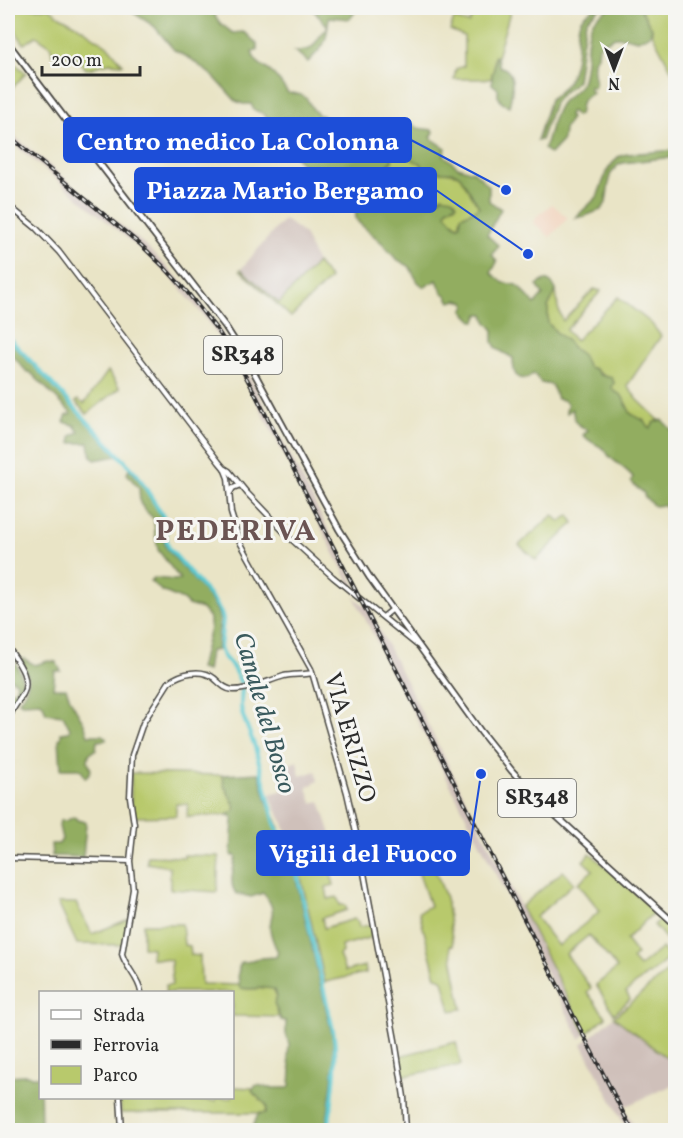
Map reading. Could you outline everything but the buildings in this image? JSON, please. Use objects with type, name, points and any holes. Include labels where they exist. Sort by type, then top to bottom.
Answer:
[{"type":"main road","name":"SR348","points":[[8,43],[225,326],[249,365],[339,529],[370,578],[481,732],[512,771],[542,803],[675,925]]},
{"type":"main road","points":[[8,205],[50,241],[224,468],[290,538],[333,577],[419,646]]},
{"type":"main road","name":"VIA ERIZZO","points":[[224,468],[228,480],[231,513],[240,542],[312,673],[347,793],[359,846],[404,1097],[406,1131]]},
{"type":"main road","points":[[228,480],[235,478]]},
{"type":"main road","points":[[228,480],[244,489]]},
{"type":"main road","points":[[230,498],[230,490],[238,486]]},
{"type":"main road","points":[[383,617],[393,609]]},
{"type":"main road","points":[[8,646],[26,680],[23,693],[12,709],[8,724]]},
{"type":"main road","points":[[141,991],[122,954],[132,890],[130,861],[134,824],[130,796],[132,755],[141,727],[169,682],[174,679],[200,672],[209,675],[228,689],[240,689],[286,676],[312,673]]},
{"type":"main road","points":[[8,858],[130,861]]},
{"type":"main road","points":[[120,1099],[122,1131]]},
{"type":"shaded area","points":[[8,131],[145,245],[182,282],[211,317],[247,371],[361,598],[354,592],[246,381],[202,314],[172,279],[146,254],[8,139]]},
{"type":"shaded area","points":[[552,204],[568,218],[550,237],[534,223],[536,217]]},
{"type":"shaded area","points":[[284,219],[304,234],[317,263],[279,303],[241,269]]},
{"type":"shaded area","points":[[354,597],[369,609],[586,1034],[580,1039]]},
{"type":"shaded area","points":[[297,761],[300,776],[316,771],[318,781],[307,787],[312,803],[320,801],[331,834],[290,846],[282,820],[270,794],[284,790],[278,769]]},
{"type":"shaded area","points":[[614,1017],[675,1064],[675,1084],[624,1107],[636,1130],[627,1130],[582,1044]]},
{"type":"green space","points":[[8,8],[49,8],[109,47],[123,64],[110,63],[86,69],[75,55],[52,55],[51,46],[36,36],[24,44],[8,19]]},
{"type":"green space","points":[[126,8],[215,8],[215,16],[220,23],[233,33],[247,34],[257,44],[257,51],[252,52],[255,59],[274,75],[288,93],[306,98],[321,116],[339,120],[348,129],[348,137],[357,143],[365,143],[373,134],[391,124],[404,122],[418,128],[432,130],[434,132],[432,139],[446,148],[444,155],[458,167],[472,170],[489,186],[489,201],[501,209],[487,235],[499,246],[492,254],[497,262],[491,273],[504,283],[517,285],[535,304],[543,295],[537,285],[545,280],[555,287],[556,291],[548,307],[548,323],[582,355],[588,367],[595,369],[600,375],[612,378],[613,390],[622,396],[631,414],[643,420],[650,428],[654,422],[662,420],[675,433],[675,522],[664,505],[654,506],[631,481],[633,477],[631,474],[604,449],[583,435],[588,430],[576,422],[572,409],[567,413],[568,404],[564,400],[557,399],[552,385],[541,383],[533,374],[524,378],[516,375],[513,358],[497,349],[493,342],[493,329],[486,321],[484,314],[479,314],[476,321],[473,321],[463,311],[466,306],[465,302],[457,300],[450,302],[442,292],[437,280],[424,287],[418,282],[409,266],[396,259],[359,223],[356,219],[355,206],[329,185],[317,170],[304,166],[292,152],[288,142],[274,131],[268,118],[254,110],[251,104],[236,101],[215,78],[191,59],[174,50],[154,26]],"holes":[[[396,139],[409,139],[413,142],[413,147],[406,150],[408,155],[421,163],[425,178],[430,179],[435,170],[457,174],[478,205],[477,209],[461,216],[459,226],[446,214],[447,209],[457,204],[452,198],[442,196],[437,202],[427,195],[426,199],[417,200],[410,177],[403,173],[393,176],[389,173],[388,165],[392,161],[391,151]]]},
{"type":"green space","points":[[307,8],[357,9],[350,19],[329,17],[327,32],[324,42],[308,62],[295,51],[303,51],[312,47],[327,29],[327,25],[313,10]]},
{"type":"green space","points":[[476,8],[502,8],[510,12],[497,57],[494,57],[491,79],[454,79],[456,69],[464,66],[464,36],[450,30],[454,19],[469,23]]},
{"type":"green space","points":[[594,8],[600,8],[587,19],[585,25],[577,80],[554,103],[541,140],[537,140],[550,99],[563,88],[571,76],[580,21]]},
{"type":"green space","points":[[609,8],[640,8],[652,28],[650,35],[638,40],[615,37],[599,46],[598,56],[594,60],[596,81],[594,88],[589,86],[592,93],[581,102],[579,115],[576,116],[570,112],[571,118],[564,129],[563,140],[550,154],[544,149],[556,112],[562,102],[580,85],[584,76],[588,36],[592,23]]},
{"type":"green space","points":[[640,8],[675,8],[675,77],[652,33],[652,28]]},
{"type":"green space","points":[[495,56],[499,66],[505,68],[512,78],[509,106],[502,103],[498,96],[498,89],[492,84]]},
{"type":"green space","points":[[8,58],[26,73],[8,93]]},
{"type":"green space","points":[[396,139],[409,139],[413,142],[413,147],[408,148],[406,152],[412,160],[421,163],[426,178],[433,175],[435,170],[460,176],[479,207],[461,216],[459,226],[446,214],[447,209],[455,206],[456,202],[452,199],[437,202],[432,196],[427,195],[426,200],[421,201],[414,194],[408,176],[403,173],[393,176],[389,173],[388,165],[392,161],[391,151]]},
{"type":"green space","points":[[675,150],[675,158],[618,165],[610,175],[606,203],[601,210],[575,218],[597,197],[608,169],[618,157],[627,154]]},
{"type":"green space","points":[[317,263],[330,279],[291,317],[240,270],[279,303]]},
{"type":"green space","points":[[594,289],[601,291],[566,330],[575,341],[618,297],[651,323],[661,336],[627,386],[659,420],[650,428],[643,420],[631,414],[622,396],[613,390],[614,382],[588,367],[582,355],[548,323],[548,307],[556,291],[558,308],[563,321]]},
{"type":"green space","points":[[8,339],[118,456],[95,460],[91,456],[89,443],[71,443],[71,436],[79,432],[74,425],[64,422],[70,412],[30,372],[27,372],[8,350]]},
{"type":"green space","points":[[108,371],[120,388],[87,414],[76,402],[78,400],[84,404]]},
{"type":"green space","points":[[129,468],[160,514],[166,547],[211,601],[219,617],[218,650],[210,651],[207,671],[200,669],[210,619],[202,609],[188,605],[183,600],[162,591],[150,581],[154,578],[180,579],[158,550],[154,519],[140,503],[139,488],[127,474]]},
{"type":"green space","points":[[553,515],[560,522],[569,515],[574,523],[536,560],[519,545]]},
{"type":"green space","points":[[8,651],[20,671],[22,681],[19,692],[8,709],[8,691],[15,691],[17,683],[8,678]]},
{"type":"green space","points":[[24,659],[35,665],[48,661],[56,662],[61,671],[55,671],[53,688],[66,688],[88,735],[102,735],[106,738],[106,740],[97,741],[96,749],[89,754],[88,761],[91,770],[87,777],[85,778],[79,769],[61,769],[59,739],[61,733],[69,732],[70,729],[63,715],[46,713],[40,702],[22,703],[19,701],[28,685],[28,676],[20,660]]},
{"type":"green space","points":[[131,773],[223,775],[224,785],[234,804],[235,812],[227,815],[187,817],[188,804],[176,804],[176,816],[134,817],[131,802]]},
{"type":"green space","points":[[259,773],[267,802],[277,822],[294,870],[333,1039],[334,1064],[326,1130],[252,1130],[258,1114],[266,1113],[267,1106],[252,1091],[255,1086],[288,1088],[291,1070],[286,1021],[281,1020],[274,1003],[277,997],[275,990],[240,988],[238,978],[241,962],[276,957],[278,952],[270,932],[272,909],[267,898],[263,893],[251,897],[239,895],[232,885],[236,857],[231,854],[233,819],[227,815],[235,811],[234,804],[224,785],[223,775]]},
{"type":"green space","points":[[73,817],[86,824],[83,857],[52,856],[51,844],[59,844],[62,839],[60,820],[66,821]]},
{"type":"green space","points":[[415,844],[430,857],[446,898],[453,945],[450,946],[462,1009],[451,1011],[443,980],[436,977],[419,912],[430,906],[415,862],[419,860]]},
{"type":"green space","points":[[590,853],[655,911],[626,940],[637,954],[632,959],[639,967],[662,948],[670,957],[626,992],[630,999],[614,1014],[596,985],[617,968],[589,935],[566,954],[591,988],[587,992],[606,1017],[586,1034],[521,907],[563,871],[574,883],[536,917],[558,946],[600,911],[578,883],[593,870],[583,861]]},
{"type":"green space","points":[[184,855],[219,856],[217,892],[170,889],[170,867],[147,863],[147,856],[184,857]]},
{"type":"green space","points":[[328,863],[334,885],[326,887],[328,899],[337,897],[340,905],[345,905],[347,910],[322,918],[324,928],[354,919],[358,922],[359,927],[370,925],[372,937],[341,946],[342,952],[339,955],[345,971],[365,966],[366,973],[325,982],[300,873]]},
{"type":"green space","points":[[58,903],[76,903],[92,934],[129,919],[124,945],[77,944]]},
{"type":"green space","points":[[663,917],[675,928],[675,949],[654,925]]},
{"type":"green space","points":[[143,924],[182,924],[184,945],[190,946],[191,955],[200,956],[201,984],[239,985],[240,988],[248,989],[273,988],[277,997],[275,1000],[279,1017],[234,1016],[234,991],[165,991],[166,985],[172,985],[171,960],[151,958],[152,948],[143,947]]},
{"type":"green space","points":[[675,965],[675,1064],[614,1017]]},
{"type":"green space","points":[[456,1042],[461,1065],[403,1076],[399,1056]]},
{"type":"green space","points":[[8,1076],[39,1077],[41,1130],[19,1130],[18,1124],[8,1124]]},
{"type":"green space","points":[[234,1087],[254,1088],[252,1091],[267,1106],[266,1113],[121,1113],[120,1099],[216,1101],[216,1099],[234,1099]]},
{"type":"waterway","name":"Canale del Bosco","points":[[8,337],[137,474],[164,518],[169,548],[220,611],[223,619],[220,648],[242,685],[243,716],[255,747],[275,824],[297,874],[333,1030],[335,1067],[328,1130]]},
{"type":"railway","points":[[8,135],[141,245],[165,268],[218,331],[236,359],[632,1130]]},
{"type":"place","name":"Centro medico La Colonna","points":[[506,190]]},
{"type":"place","name":"Piazza Mario Bergamo","points":[[528,254]]},
{"type":"place","name":"Vigili del Fuoco","points":[[481,774]]},
{"type":"district","name":"PEDERIVA","points":[[236,532]]}]
